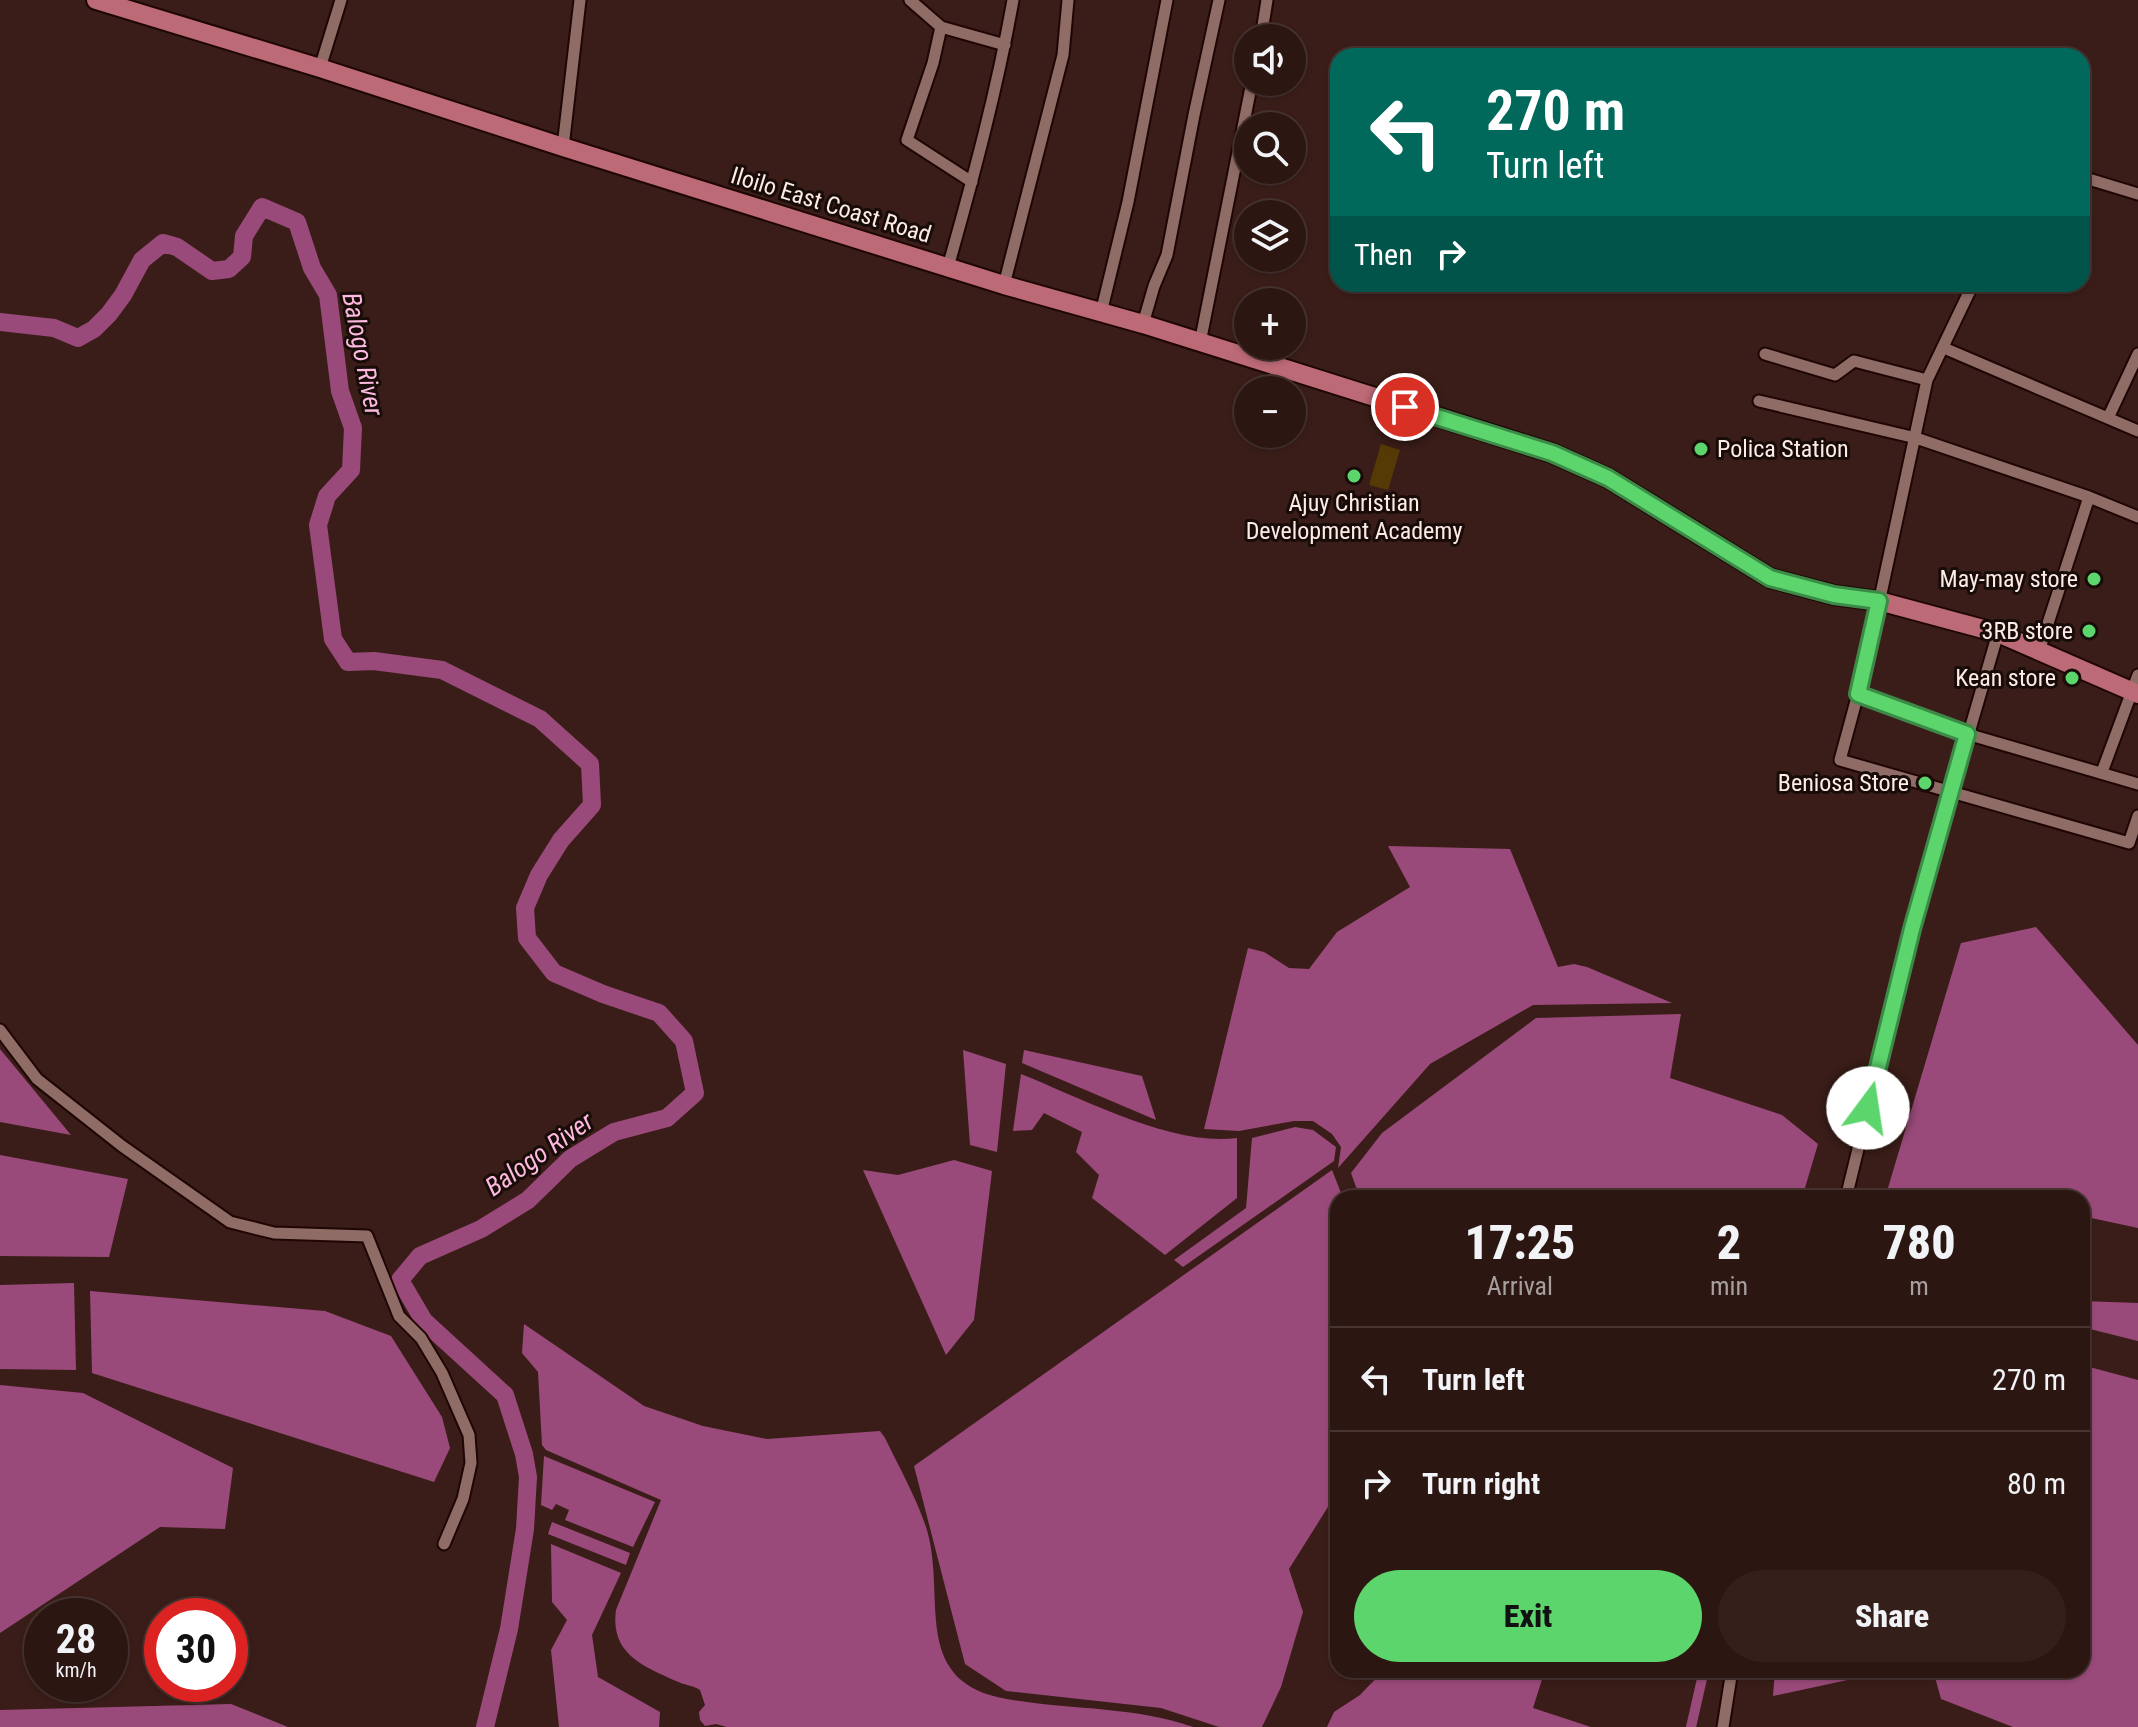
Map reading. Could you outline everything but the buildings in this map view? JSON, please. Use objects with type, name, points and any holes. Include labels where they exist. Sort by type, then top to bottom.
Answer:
[{"type":"main road","name":"Iloilo East Coast Road","points":[[96,0],[1552,453],[1608,478],[1770,578],[1834,595],[1879,601],[1998,633],[2136,686]]},
{"type":"street","points":[[320,68],[341,0]]},
{"type":"street","points":[[563,147],[580,0]]},
{"type":"street","points":[[910,0],[941,27],[1005,45]]},
{"type":"street","points":[[948,267],[972,182],[1013,0]]},
{"type":"street","points":[[1004,285],[1063,55],[1068,0]]},
{"type":"street","points":[[1101,313],[1128,202],[1167,0]]},
{"type":"street","points":[[1143,324],[1167,255],[1219,0]]},
{"type":"street","points":[[1263,24],[1267,0]]},
{"type":"street","points":[[941,27],[933,63],[907,140],[972,182]]},
{"type":"street","points":[[1200,343],[1249,96]]},
{"type":"street","points":[[2090,179],[2138,194]]},
{"type":"street","points":[[1969,292],[1927,380],[1858,694],[1840,760],[2129,843],[2138,816]]},
{"type":"street","points":[[1944,348],[2138,431]]},
{"type":"street","points":[[1765,354],[1835,375],[1854,361],[1927,380]]},
{"type":"street","points":[[2108,418],[2138,354]]},
{"type":"street","points":[[1759,401],[1916,438],[2089,497],[2138,517]]},
{"type":"street","points":[[2039,651],[2089,497]]},
{"type":"street","points":[[1848,1190],[1908,944],[1950,790],[1998,633]]},
{"type":"street","points":[[2102,772],[2136,686]]},
{"type":"street","points":[[1858,694],[1967,734],[2138,784]]},
{"type":"street","points":[[0,1030],[37,1079],[122,1146],[230,1222],[274,1233],[367,1236],[399,1316],[421,1338],[442,1373],[469,1435],[471,1463],[463,1499],[444,1544]]},
{"type":"street","points":[[1723,1727],[1731,1678]]},
{"type":"shaded area","points":[[1381,444],[1400,450],[1388,490],[1369,485]]},
{"type":"shaded area","points":[[1388,846],[1510,849],[1558,967],[1574,964],[1587,967],[1672,1003],[1533,1005],[1430,1064],[1338,1168],[1341,1147],[1332,1134],[1313,1121],[1294,1121],[1239,1131],[1204,1129],[1248,948],[1264,952],[1289,968],[1309,969],[1337,932],[1410,887]]},
{"type":"shaded area","points":[[2036,927],[2138,1045],[2138,1228],[2090,1218],[2090,1190],[1887,1190],[1961,943]]},
{"type":"shaded area","points":[[1681,1014],[1670,1078],[1782,1115],[1818,1144],[1804,1190],[1357,1190],[1351,1173],[1382,1133],[1536,1018]]},
{"type":"shaded area","points":[[0,1049],[71,1135],[0,1122]]},
{"type":"shaded area","points":[[963,1050],[1006,1064],[997,1152],[970,1145]]},
{"type":"shaded area","points":[[1024,1050],[1142,1076],[1156,1120],[1022,1063]]},
{"type":"shaded area","points":[[1021,1074],[1156,1128],[1212,1139],[1237,1138],[1237,1198],[1165,1255],[1092,1198],[1099,1175],[1076,1152],[1082,1132],[1044,1113],[1032,1130],[1013,1131]]},
{"type":"shaded area","points":[[1295,1127],[1313,1130],[1336,1147],[1334,1161],[1183,1267],[1174,1260],[1246,1208],[1252,1138]]},
{"type":"shaded area","points":[[0,1155],[128,1179],[109,1257],[0,1256]]},
{"type":"shaded area","points":[[954,1160],[992,1171],[974,1320],[946,1355],[863,1170],[898,1175]]},
{"type":"shaded area","points":[[1332,1170],[1340,1190],[1330,1190],[1330,1504],[1289,1569],[1303,1612],[1281,1687],[1262,1727],[1219,1727],[1161,1708],[1006,1691],[965,1664],[914,1466]]},
{"type":"shaded area","points":[[74,1283],[76,1370],[0,1369],[0,1285]]},
{"type":"shaded area","points":[[90,1291],[325,1311],[391,1336],[442,1417],[450,1448],[434,1482],[92,1373]]},
{"type":"shaded area","points":[[2090,1301],[2138,1303],[2138,1341],[2090,1329]]},
{"type":"shaded area","points":[[524,1324],[644,1406],[703,1426],[767,1439],[880,1431],[910,1488],[926,1527],[933,1563],[938,1637],[945,1658],[957,1676],[977,1690],[1007,1699],[1148,1715],[1193,1727],[705,1726],[700,1720],[699,1712],[705,1705],[700,1690],[640,1663],[623,1647],[615,1625],[616,1610],[661,1500],[546,1450],[542,1445],[538,1372],[522,1353]]},
{"type":"shaded area","points":[[2090,1367],[2138,1380],[2138,1727],[2013,1727],[1941,1699],[1935,1678],[2090,1678]]},
{"type":"shaded area","points":[[0,1385],[83,1393],[233,1468],[225,1529],[160,1527],[53,1598],[24,1598],[24,1617],[0,1633]]},
{"type":"shaded area","points":[[544,1456],[655,1502],[633,1547],[565,1520],[569,1510],[556,1504],[552,1510],[541,1505]]},
{"type":"shaded area","points":[[552,1522],[630,1553],[626,1565],[548,1534]]},
{"type":"shaded area","points":[[551,1544],[621,1573],[592,1635],[598,1677],[660,1712],[659,1727],[559,1727],[551,1650],[567,1620],[552,1602]]},
{"type":"shaded area","points":[[1376,1678],[1542,1678],[1533,1708],[1591,1727],[1327,1727],[1334,1712],[1360,1695]]},
{"type":"shaded area","points":[[1774,1678],[1857,1678],[1773,1696]]},
{"type":"shaded area","points":[[231,1704],[288,1727],[0,1727],[0,1710]]},
{"type":"waterway","name":"Balogo River","points":[[0,322],[54,328],[78,338],[94,329],[109,314],[142,260],[163,243],[177,247],[212,271],[229,269],[242,257],[244,236],[262,207],[297,222],[312,268],[328,295],[340,391],[353,428],[351,470],[327,496],[318,525],[333,639],[348,662],[374,661],[442,670],[540,719],[590,764],[592,805],[561,840],[539,875],[525,908],[527,938],[554,973],[659,1013],[684,1041],[695,1093],[667,1118],[614,1132],[570,1159],[528,1200],[481,1229],[420,1256],[400,1280],[424,1321],[505,1395],[524,1454],[528,1477],[525,1529],[509,1629],[485,1727]]},
{"type":"waterway","points":[[1691,1727],[1702,1678]]},
{"type":"place","name":"Polica Station","points":[[1701,449]]},
{"type":"place","name":"Ajuy Christian Development Academy","points":[[1354,476]]},
{"type":"place","name":"May-may store","points":[[2094,579]]},
{"type":"place","name":"3RB store","points":[[2089,631]]},
{"type":"place","name":"Kean store","points":[[2072,678]]},
{"type":"place","name":"Beniosa Store","points":[[1925,783]]},
{"type":"route","points":[[1405,407],[1552,453],[1608,478],[1770,578],[1834,595],[1879,601],[1858,694],[1967,734],[1912,929],[1868,1108]]}]
